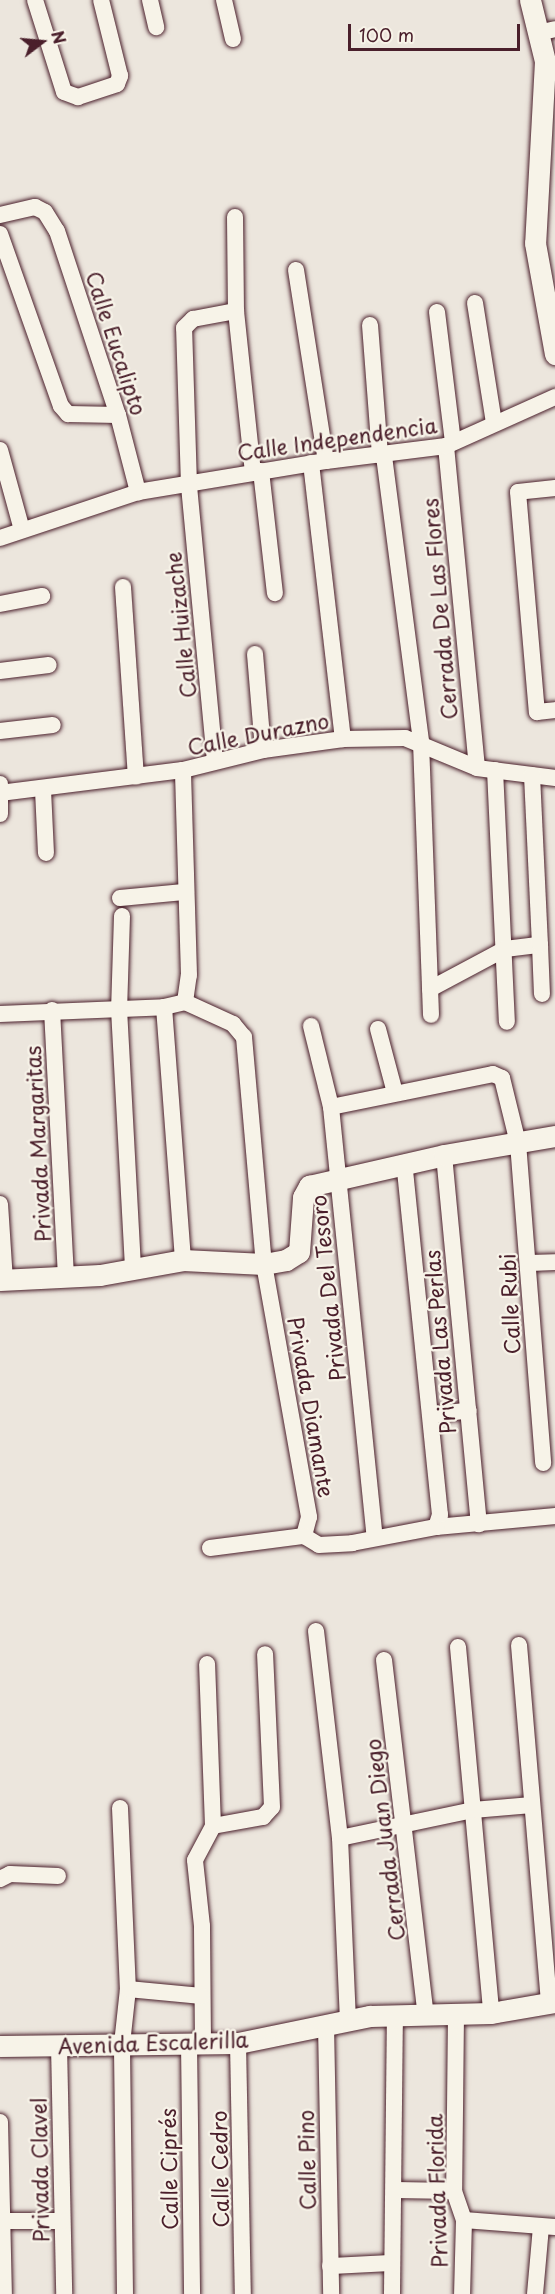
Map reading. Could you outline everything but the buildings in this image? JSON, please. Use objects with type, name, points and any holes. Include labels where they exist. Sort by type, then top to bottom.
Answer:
[{"type":"main road","points":[[530,0],[547,31],[550,60],[549,101],[535,243],[554,347]]},
{"type":"main road","points":[[3,1281],[133,1269],[183,1260],[264,1264],[286,1260],[299,1252],[303,1197],[309,1186],[404,1163],[555,1136]]},
{"type":"main road","name":"Avenida Escalerilla","points":[[0,2046],[238,2043],[348,2020],[491,2013],[552,2002]]},
{"type":"street","points":[[35,0],[50,57],[64,92],[78,97],[117,84],[120,76],[101,0]]},
{"type":"street","points":[[150,0],[156,27]]},
{"type":"street","points":[[224,0],[233,39]]},
{"type":"street","name":"Calle Eucalipto","points":[[0,215],[35,207],[45,212],[57,231],[118,415],[138,492]]},
{"type":"street","points":[[235,217],[236,311],[274,593]]},
{"type":"street","points":[[0,234],[61,406],[68,414],[118,415]]},
{"type":"street","points":[[296,270],[319,462],[343,739]]},
{"type":"street","points":[[475,303],[494,423]]},
{"type":"street","name":"Calle Huizache","points":[[215,761],[189,485],[183,328],[193,319],[236,311]]},
{"type":"street","name":"Cerrada De Las Flores","points":[[437,312],[477,768]]},
{"type":"street","points":[[370,325],[382,456],[421,742],[431,1014]]},
{"type":"street","name":"Calle Independencia","points":[[0,538],[138,492],[189,485],[257,471],[382,456],[450,444],[555,397]]},
{"type":"street","points":[[0,450],[22,530]]},
{"type":"street","points":[[555,488],[518,492],[537,712],[555,710]]},
{"type":"street","points":[[123,587],[136,777]]},
{"type":"street","points":[[0,604],[42,596]]},
{"type":"street","points":[[255,654],[264,750]]},
{"type":"street","points":[[0,671],[49,665]]},
{"type":"street","points":[[0,731],[53,725]]},
{"type":"street","name":"Calle Durazno","points":[[0,793],[43,790],[183,770],[264,750],[343,739],[405,738],[421,742],[477,768],[555,778]]},
{"type":"street","points":[[0,1014],[164,1007],[185,1002],[189,975],[184,892],[183,770]]},
{"type":"street","points":[[495,770],[507,1022]]},
{"type":"street","points":[[532,775],[542,994]]},
{"type":"street","points":[[0,783],[0,814]]},
{"type":"street","points":[[43,790],[46,852]]},
{"type":"street","points":[[120,898],[184,892]]},
{"type":"street","points":[[122,916],[119,1009],[133,1269]]},
{"type":"street","points":[[430,989],[505,949],[540,945]]},
{"type":"street","name":"Privada Diamante","points":[[185,1002],[233,1024],[244,1037],[264,1264],[309,1516],[304,1536]]},
{"type":"street","points":[[164,1007],[183,1260]]},
{"type":"street","name":"Privada Margaritas","points":[[52,1010],[66,1276]]},
{"type":"street","name":"Privada Del Tesoro","points":[[311,1026],[331,1107],[375,1538]]},
{"type":"street","points":[[331,1107],[395,1093],[378,1029]]},
{"type":"street","name":"Calle Rubi","points":[[395,1093],[493,1074],[502,1078],[518,1143],[530,1263],[543,1463]]},
{"type":"street","name":"Privada Las Perlas","points":[[444,1155],[479,1524]]},
{"type":"street","points":[[404,1163],[441,1504],[436,1527]]},
{"type":"street","points":[[0,1204],[3,1281]]},
{"type":"street","points":[[530,1263],[555,1262]]},
{"type":"street","points":[[431,1415],[469,1410]]},
{"type":"street","points":[[210,1548],[304,1536],[319,1545],[436,1527],[555,1516]]},
{"type":"street","points":[[316,1631],[343,1870],[348,2020]]},
{"type":"street","points":[[519,1646],[532,1805],[549,1928],[552,2002]]},
{"type":"street","points":[[458,1647],[491,2013]]},
{"type":"street","points":[[207,1664],[213,1826],[262,1817],[272,1807],[265,1653]]},
{"type":"street","name":"Cerrada Juan Diego","points":[[384,1660],[406,1824],[426,2016]]},
{"type":"street","points":[[340,1838],[473,1810],[532,1805]]},
{"type":"street","points":[[120,1808],[128,1989],[122,2044],[125,2294]]},
{"type":"street","name":"Calle Ciprés","points":[[192,2294],[196,2043],[202,1995],[202,1926],[195,1860],[213,1826]]},
{"type":"street","points":[[0,1880],[10,1874],[58,1876]]},
{"type":"street","points":[[128,1989],[202,1995]]},
{"type":"street","name":"Privada Florida","points":[[456,2014],[454,2191],[464,2220],[462,2294]]},
{"type":"street","points":[[392,2294],[395,2190],[395,2016]]},
{"type":"street","name":"Calle Pino","points":[[326,2025],[331,2294]]},
{"type":"street","name":"Calle Cedro","points":[[238,2043],[243,2294]]},
{"type":"street","name":"Privada Clavel","points":[[59,2045],[64,2294]]},
{"type":"street","points":[[0,2122],[4,2294]]},
{"type":"street","points":[[395,2190],[454,2191]]},
{"type":"street","points":[[464,2220],[548,2227],[535,2294]]},
{"type":"street","points":[[2,2221],[62,2221]]},
{"type":"street","points":[[330,2266],[392,2263]]}]
